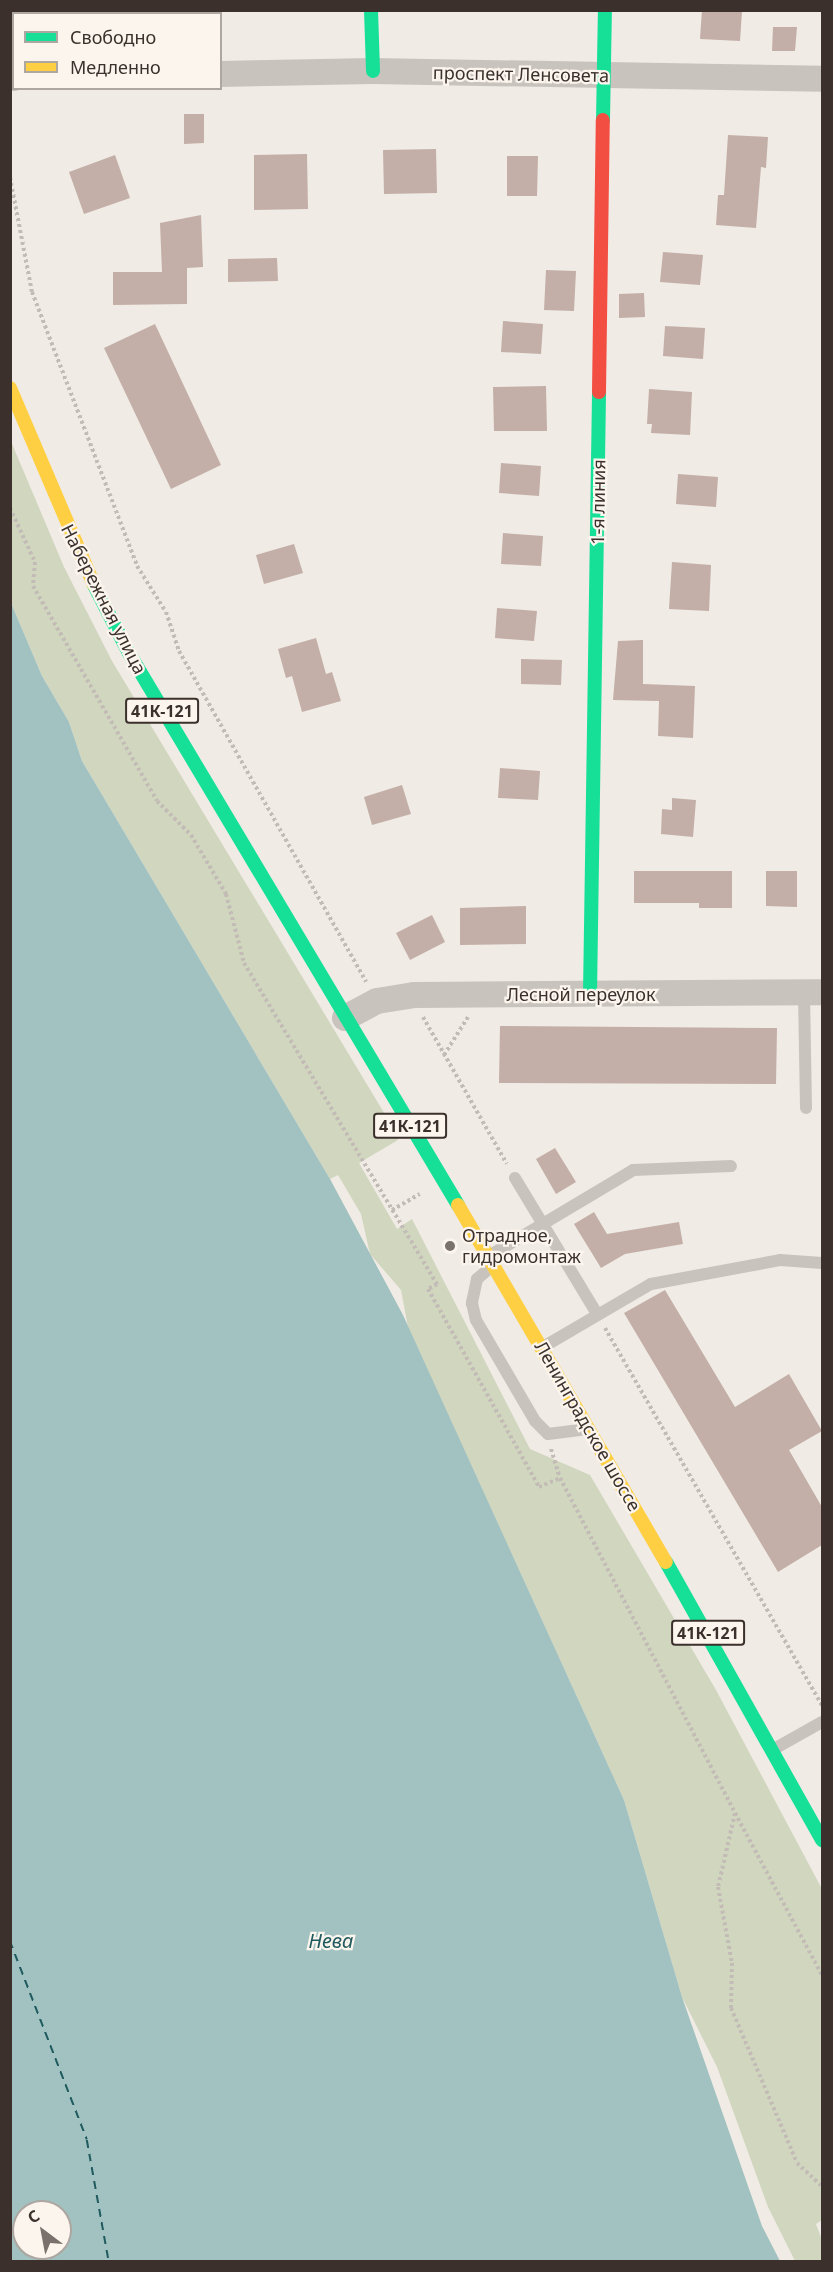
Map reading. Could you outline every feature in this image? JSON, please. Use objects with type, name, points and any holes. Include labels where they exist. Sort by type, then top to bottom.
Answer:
[{"type":"main road","points":[[371,10],[373,71]]},
{"type":"main road","name":"1-я линия","points":[[590,994],[605,10]]},
{"type":"main road","name":"Набережная улица","points":[[10,388],[81,560],[129,653],[345,1018]]},
{"type":"main road","name":"Ленинградское шоссе","points":[[345,1018],[591,1428],[774,1749],[822,1840]]},
{"type":"street","name":"проспект Ленсовета","points":[[222,74],[373,71],[822,79]]},
{"type":"street","name":"Лесной переулок","points":[[345,1018],[377,1001],[414,994],[813,992]]},
{"type":"lane","points":[[806,1108],[813,992]]},
{"type":"lane","points":[[591,1428],[548,1434],[535,1421],[476,1320],[472,1303],[477,1279],[491,1261],[542,1223],[633,1170],[731,1166]]},
{"type":"lane","points":[[515,1178],[597,1314]]},
{"type":"lane","points":[[542,1347],[651,1284],[780,1260],[822,1263]]},
{"type":"lane","points":[[774,1749],[822,1722]]},
{"type":"path","points":[[10,177],[32,292],[137,566],[166,612],[179,651],[377,1001]]},
{"type":"path","points":[[10,508],[36,561],[33,586],[157,801],[191,835],[226,894],[244,963],[437,1284],[428,1289],[539,1487],[560,1478]]},
{"type":"path","points":[[414,994],[444,1055],[515,1178]]},
{"type":"path","points":[[444,1055],[469,1016],[494,995]]},
{"type":"path","points":[[597,1314],[822,1706]]},
{"type":"path","points":[[548,1434],[552,1462],[560,1478],[822,1976]]},
{"type":"path","points":[[735,1813],[718,1887],[732,1962],[731,2008],[797,2163],[822,2186]]},
{"type":"green space","points":[[10,439],[64,567],[112,661],[389,1121],[398,1140],[359,1163],[397,1229],[412,1219],[530,1449],[590,1475],[716,1690],[822,1889],[822,2220],[816,2224],[822,2240],[822,2261],[795,2261],[768,2207],[717,2067],[682,1997],[624,1800],[408,1327],[401,1290],[370,1254],[361,1214],[338,1175],[330,1179],[82,761],[69,722],[42,676],[11,603]]},
{"type":"water","name":"Нева","points":[[11,603],[42,676],[69,722],[82,761],[330,1179],[403,1315],[624,1800],[682,1997],[762,2226],[780,2261],[11,2261]]},
{"type":"building","points":[[702,10],[742,11],[740,41],[700,39]]},
{"type":"building","points":[[773,27],[797,27],[795,51],[772,51]]},
{"type":"building","points":[[184,114],[204,114],[204,143],[184,144]]},
{"type":"building","points":[[728,135],[768,137],[766,168],[761,167],[756,228],[716,225],[718,195],[724,195]]},
{"type":"building","points":[[436,149],[437,193],[384,194],[383,150]]},
{"type":"building","points":[[307,154],[308,209],[254,210],[254,155]]},
{"type":"building","points":[[115,155],[130,198],[84,214],[69,172]]},
{"type":"building","points":[[507,156],[538,156],[537,196],[507,196]]},
{"type":"building","points":[[201,215],[203,267],[187,268],[187,304],[113,305],[113,272],[162,272],[160,223]]},
{"type":"building","points":[[663,252],[703,255],[700,285],[660,282]]},
{"type":"building","points":[[277,258],[278,281],[228,282],[228,259]]},
{"type":"building","points":[[546,270],[576,271],[574,311],[544,310]]},
{"type":"building","points":[[644,293],[645,317],[619,318],[619,294]]},
{"type":"building","points":[[503,321],[543,324],[541,354],[501,352]]},
{"type":"building","points":[[155,324],[221,465],[171,489],[104,348]]},
{"type":"building","points":[[665,326],[705,328],[703,359],[663,356]]},
{"type":"building","points":[[546,386],[547,431],[494,431],[493,387]]},
{"type":"building","points":[[649,389],[692,392],[690,435],[651,433],[652,424],[647,424]]},
{"type":"building","points":[[501,463],[541,466],[539,496],[499,493]]},
{"type":"building","points":[[678,474],[718,477],[716,507],[676,504]]},
{"type":"building","points":[[503,533],[543,536],[541,566],[501,564]]},
{"type":"building","points":[[294,544],[303,573],[264,584],[256,555]]},
{"type":"building","points":[[672,562],[711,565],[709,611],[669,609]]},
{"type":"building","points":[[497,608],[537,611],[534,641],[495,638]]},
{"type":"building","points":[[316,638],[326,674],[332,672],[341,701],[302,712],[292,676],[286,678],[278,649]]},
{"type":"building","points":[[643,640],[643,684],[695,686],[693,738],[658,736],[659,701],[613,700],[618,641]]},
{"type":"building","points":[[521,659],[562,660],[561,685],[521,684]]},
{"type":"building","points":[[500,768],[540,771],[538,800],[498,798]]},
{"type":"building","points":[[402,785],[411,814],[372,825],[364,797]]},
{"type":"building","points":[[672,798],[696,800],[693,837],[661,834],[662,809],[672,810]]},
{"type":"building","points":[[634,871],[732,871],[732,908],[699,908],[699,903],[634,903]]},
{"type":"building","points":[[766,871],[797,871],[797,907],[766,906]]},
{"type":"building","points":[[526,906],[526,944],[460,945],[460,908]]},
{"type":"building","points":[[432,915],[445,942],[410,960],[396,933]]},
{"type":"building","points":[[500,1026],[777,1028],[776,1084],[499,1083]]},
{"type":"building","points":[[555,1148],[576,1182],[556,1194],[536,1159]]},
{"type":"building","points":[[594,1212],[607,1234],[679,1222],[683,1244],[625,1254],[601,1268],[574,1224]]},
{"type":"building","points":[[665,1290],[735,1407],[789,1374],[822,1431],[789,1450],[822,1507],[822,1545],[778,1572],[624,1313]]},
{"type":"ferry route","points":[[10,1941],[87,2140],[109,2262]]},
{"type":"traffic: fast","points":[[371,10],[373,71]]},
{"type":"traffic: fast","points":[[603,120],[605,10]]},
{"type":"traffic: fast","points":[[590,994],[599,392]]},
{"type":"traffic: fast","points":[[94,585],[129,653],[458,1205]]},
{"type":"traffic: fast","points":[[666,1562],[822,1840]]},
{"type":"traffic: slow","points":[[10,388],[94,585]]},
{"type":"traffic: slow","points":[[458,1205],[666,1562]]},
{"type":"traffic: jam","points":[[599,392],[603,120]]},
{"type":"place","name":"Отрадное, гидромонтаж","points":[[450,1246]]}]
